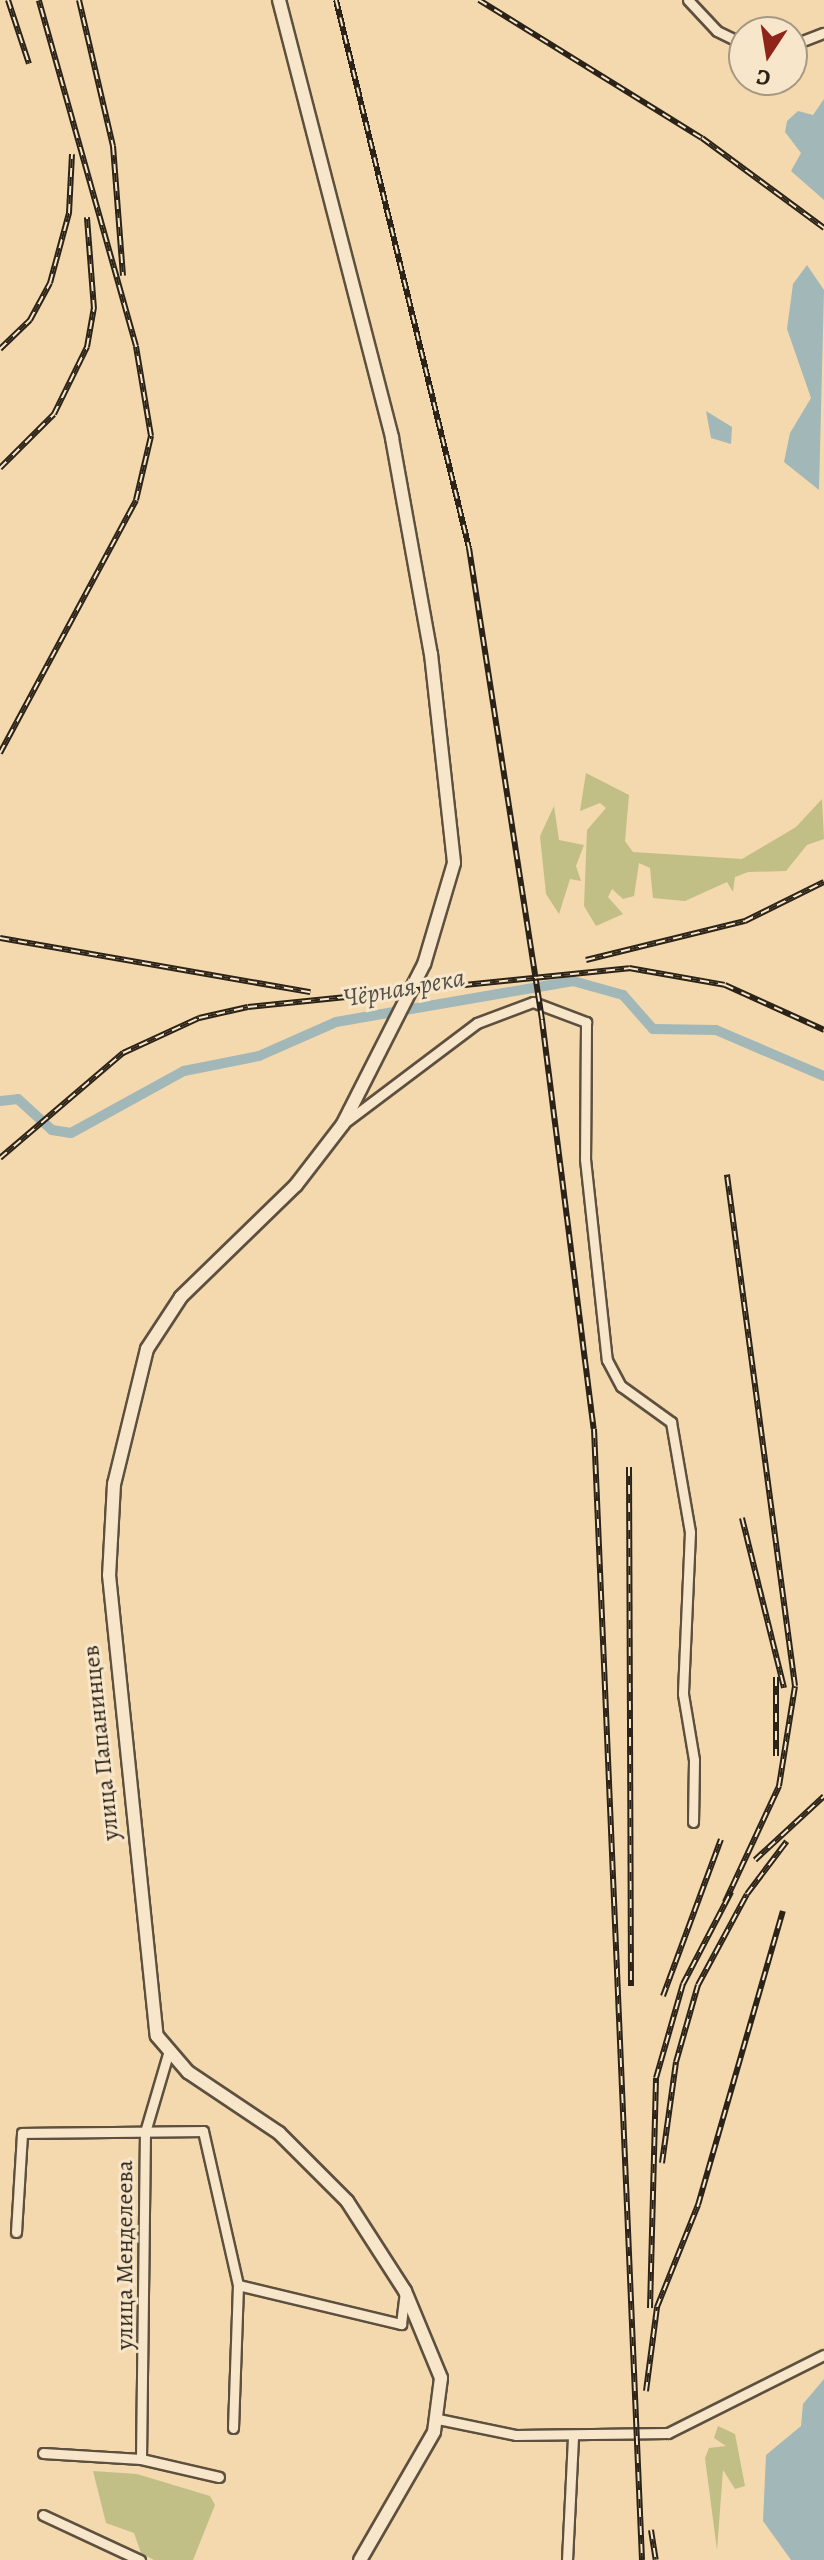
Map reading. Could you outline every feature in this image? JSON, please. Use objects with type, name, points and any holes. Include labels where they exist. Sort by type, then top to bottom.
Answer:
[{"type":"main road","name":"улица Папанинцев","points":[[168,2054],[148,1995],[112,1631],[114,1484],[139,1370],[164,1323],[343,1124],[391,1039],[450,896],[453,811],[382,392],[279,0]]},
{"type":"main road","points":[[168,2054],[316,2168],[369,2231],[405,2291],[441,2378],[438,2419],[360,2560]]},
{"type":"street","points":[[688,0],[717,31],[728,36]]},
{"type":"street","points":[[343,1124],[477,1023],[533,1002],[586,1022],[585,1170],[607,1360],[621,1386],[671,1422],[688,1514],[683,1694],[694,1760],[693,1822]]},
{"type":"street","name":"улица Менделеева","points":[[141,2459],[145,2132],[168,2054]]},
{"type":"street","points":[[16,2232],[22,2133],[203,2131],[238,2285],[233,2428]]},
{"type":"street","points":[[238,2285],[401,2324],[405,2291]]},
{"type":"street","points":[[438,2419],[516,2435],[679,2431],[824,2355]]},
{"type":"street","points":[[567,2560],[573,2436]]},
{"type":"street","points":[[43,2453],[141,2459],[219,2477]]},
{"type":"street","points":[[43,2515],[140,2560]]},
{"type":"shaded area","points":[[824,99],[824,200],[791,171],[801,153],[785,132],[787,121],[798,111],[813,115]]},
{"type":"shaded area","points":[[807,265],[824,290],[819,490],[784,462],[790,433],[811,398],[787,329],[793,284]]},
{"type":"shaded area","points":[[706,411],[732,427],[731,444],[711,438]]},
{"type":"shaded area","points":[[586,773],[629,795],[625,841],[633,852],[742,859],[796,827],[822,799],[824,839],[807,845],[786,871],[748,872],[735,877],[733,892],[727,882],[685,901],[653,898],[650,868],[639,863],[634,896],[623,899],[612,889],[608,897],[623,914],[596,926],[584,906],[587,830],[606,808],[600,803],[580,811]]},
{"type":"shaded area","points":[[554,806],[559,840],[584,845],[576,866],[581,881],[570,879],[559,914],[546,894],[540,836]]},
{"type":"shaded area","points":[[824,2379],[824,2560],[791,2560],[763,2521],[766,2455],[801,2426],[803,2404]]},
{"type":"shaded area","points":[[718,2426],[735,2434],[745,2486],[735,2489],[723,2470],[717,2550],[705,2458],[709,2448],[726,2446],[714,2438]]},
{"type":"shaded area","points":[[93,2471],[137,2474],[210,2496],[215,2505],[193,2560],[154,2560],[141,2553],[134,2533],[106,2523]]},
{"type":"waterway","name":"Чёрная река","points":[[0,1101],[18,1099],[52,1130],[71,1133],[184,1071],[259,1056],[336,1022],[573,981],[623,995],[653,1029],[716,1030],[824,1076]]},
{"type":"railway","points":[[8,0],[29,64]]},
{"type":"railway","points":[[0,753],[136,500],[151,436],[136,346],[39,0]]},
{"type":"railway","points":[[79,0],[113,146],[123,276]]},
{"type":"railway","points":[[336,0],[469,548],[542,1020],[594,1429],[642,2560]]},
{"type":"railway","points":[[479,0],[702,138],[824,228]]},
{"type":"railway","points":[[0,349],[30,320],[50,283],[69,213],[72,154]]},
{"type":"railway","points":[[0,468],[54,414],[87,347],[94,309],[87,217]]},
{"type":"railway","points":[[586,960],[745,921],[824,882]]},
{"type":"railway","points":[[0,938],[310,992]]},
{"type":"railway","points":[[0,1158],[123,1053],[199,1018],[248,1007],[629,968],[725,985],[824,1030]]},
{"type":"railway","points":[[725,1902],[779,1786],[795,1686],[727,1175]]},
{"type":"railway","points":[[629,1467],[631,1986]]},
{"type":"railway","points":[[742,1518],[784,1688]]},
{"type":"railway","points":[[776,1677],[776,1756]]},
{"type":"railway","points":[[755,1860],[824,1796]]},
{"type":"railway","points":[[663,1996],[721,1839]]},
{"type":"railway","points":[[662,2163],[676,2062],[698,1985],[747,1894],[787,1841]]},
{"type":"railway","points":[[650,2308],[656,2078],[683,1984],[731,1892]]},
{"type":"railway","points":[[646,2391],[657,2307],[698,2205],[783,1911]]},
{"type":"railway","points":[[651,2530],[656,2560]]}]
